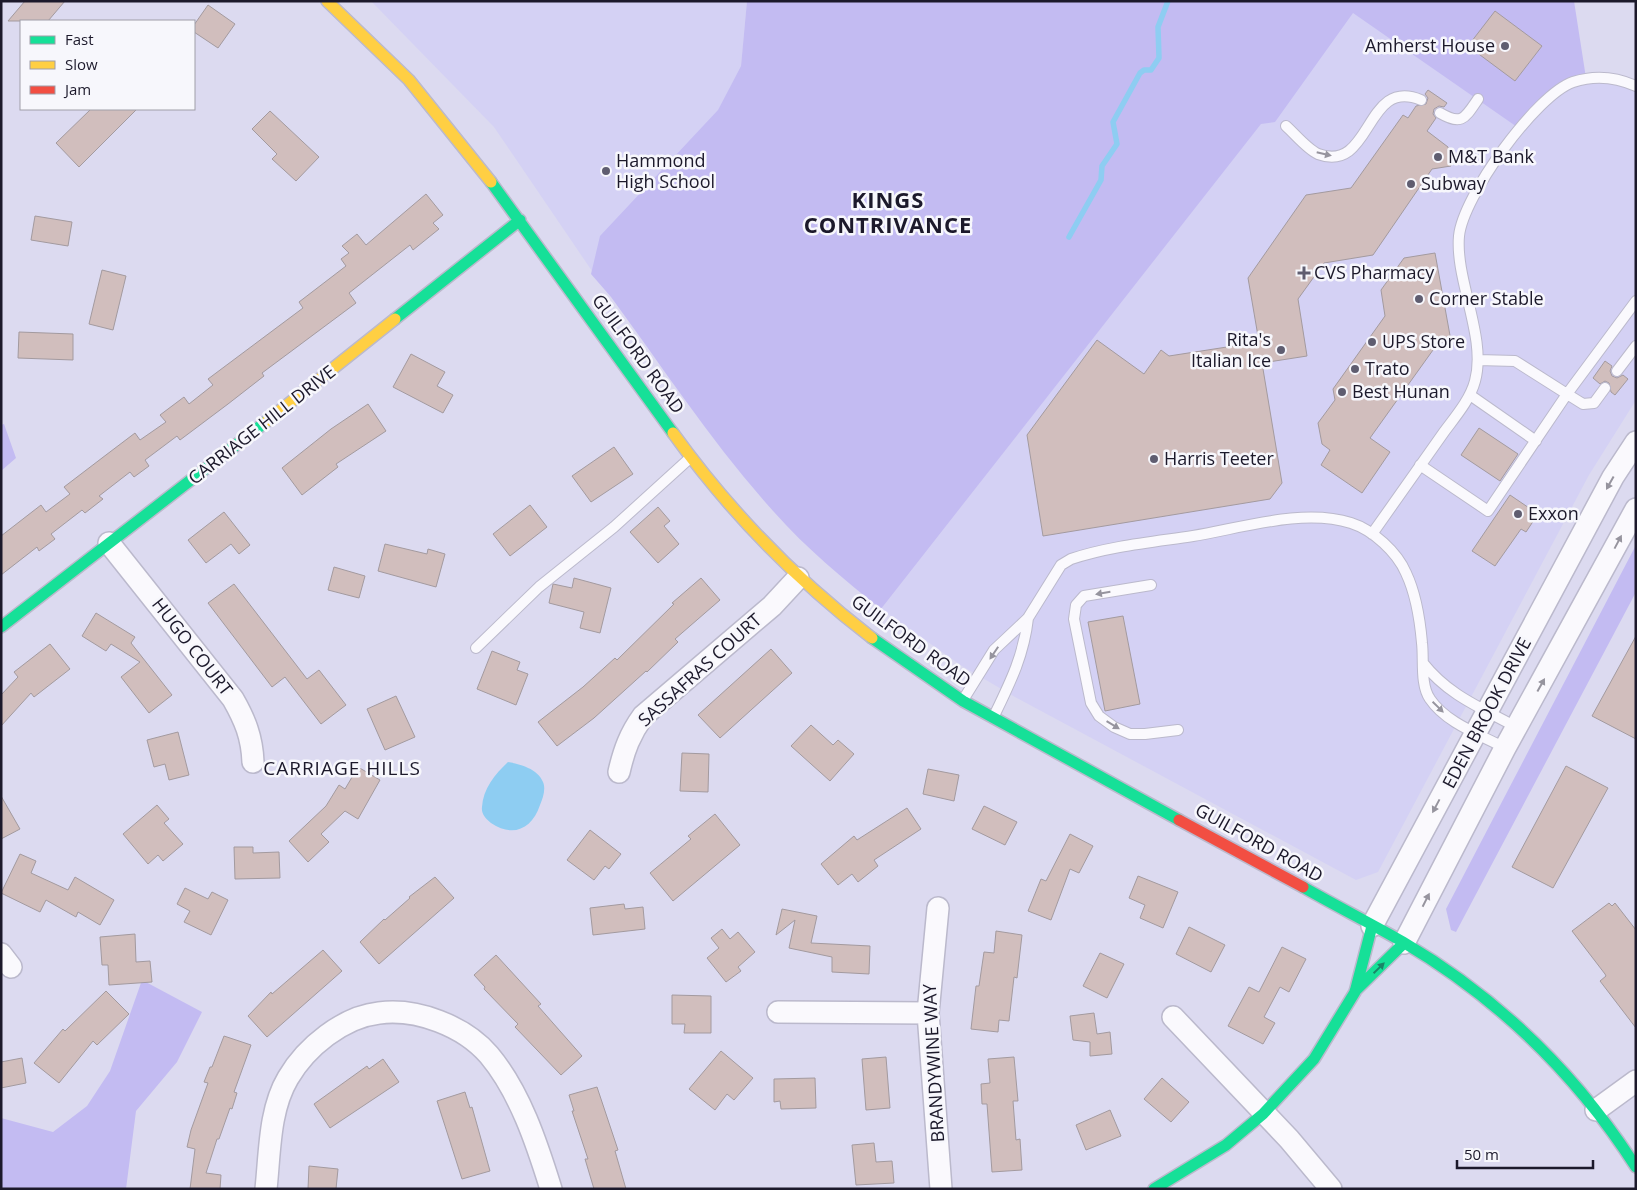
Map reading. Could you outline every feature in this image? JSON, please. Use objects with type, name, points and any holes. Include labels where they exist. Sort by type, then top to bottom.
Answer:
[{"type":"street","name":"GUILFORD ROAD","points":[[326,1],[409,80],[447,125],[520,220],[691,458],[731,510],[798,578],[914,670],[963,701],[1372,926],[1457,977],[1505,1015],[1546,1055],[1596,1110],[1636,1167]]},
{"type":"street","name":"CARRIAGE HILL DRIVE","points":[[1,627],[236,446],[520,220]]},
{"type":"street","name":"EDEN BROOK DRIVE","points":[[1355,992],[1372,926],[1609,485],[1636,442]]},
{"type":"street","name":"EDEN BROOK DRIVE","points":[[1154,1189],[1226,1145],[1263,1114],[1314,1059],[1355,992],[1404,944],[1505,748],[1518,728],[1636,508]]},
{"type":"street","name":"HUGO COURT","points":[[109,543],[233,699],[245,720],[252,740],[253,762]]},
{"type":"street","name":"SASSAFRAS COURT","points":[[619,772],[624,747],[643,716],[772,606],[798,578]]},
{"type":"street","name":"BRANDYWINE WAY","points":[[938,908],[928,1013],[941,1189]]},
{"type":"street","points":[[778,1012],[928,1013]]},
{"type":"street","points":[[266,1189],[273,1124],[288,1078],[315,1044],[358,1018],[378,1013],[421,1016],[447,1025],[470,1038],[489,1055],[509,1086],[528,1125],[551,1189]]},
{"type":"street","points":[[1173,1017],[1263,1114],[1289,1139],[1331,1189]]},
{"type":"street","points":[[1596,1110],[1636,1081]]},
{"type":"lane","points":[[1372,534],[1470,395],[1476,381],[1478,360],[1459,246],[1461,222],[1468,202],[1520,128],[1556,91],[1573,82],[1605,78],[1623,80],[1636,86]]},
{"type":"lane","points":[[1286,126],[1316,153],[1333,157],[1345,153],[1357,144],[1383,106],[1391,98],[1401,94],[1421,100]]},
{"type":"lane","points":[[1440,113],[1451,120],[1460,120],[1467,116],[1478,99]]},
{"type":"lane","points":[[1420,465],[1488,511],[1567,394],[1636,301]]},
{"type":"lane","points":[[1617,371],[1636,346]]},
{"type":"lane","points":[[1478,360],[1515,362],[1583,404],[1594,403],[1605,388]]},
{"type":"lane","points":[[1470,395],[1536,441]]},
{"type":"lane","points":[[476,648],[539,587],[614,527],[691,458]]},
{"type":"lane","points":[[963,701],[994,650],[1028,618],[1061,566],[1083,555],[1277,520],[1309,518],[1351,523],[1372,534],[1389,549],[1406,572],[1420,622],[1428,698],[1453,720],[1505,748]]},
{"type":"lane","points":[[1151,585],[1084,596],[1076,605],[1074,619],[1091,703],[1099,716],[1114,727],[1130,734],[1178,730]]},
{"type":"lane","points":[[993,717],[1018,667],[1025,642],[1028,618]]},
{"type":"lane","points":[[1424,663],[1436,679],[1449,691],[1518,728]]},
{"type":"shaded area","name":"Hammond High School","points":[[371,1],[747,1],[741,66],[664,216],[592,271],[494,127]]},
{"type":"shaded area","points":[[747,1],[1574,1],[1586,78],[1573,81],[1520,129],[1353,13],[1275,122],[1261,124],[881,609],[812,551],[752,487],[710,434],[611,297],[591,274],[600,236],[718,110],[741,66]]},
{"type":"shaded area","points":[[1350,10],[1540,102],[1586,78],[1636,86],[1636,400],[1589,475],[1378,872],[1356,880],[1015,697],[962,666],[881,609]]},
{"type":"shaded area","points":[[4,424],[16,458],[1,471],[1,425]]},
{"type":"shaded area","points":[[1636,545],[1636,592],[1456,932],[1451,930],[1446,909]]},
{"type":"shaded area","points":[[508,762],[533,770],[541,777],[544,788],[541,802],[532,820],[521,829],[514,830],[499,828],[491,823],[482,812],[487,788]]},
{"type":"shaded area","points":[[142,980],[202,1012],[177,1062],[136,1111],[126,1189],[1,1189],[1,1118],[53,1132],[87,1106],[110,1071]]},
{"type":"building","points":[[25,1],[65,1],[49,20],[8,21]]},
{"type":"building","points":[[208,5],[235,24],[218,48],[195,33],[195,24]]},
{"type":"building","name":"Amherst House","points":[[1495,11],[1542,46],[1515,81],[1468,46]]},
{"type":"building","name":"Harris Teeter","points":[[1428,90],[1447,103],[1444,107],[1439,106],[1434,109],[1433,114],[1436,118],[1427,131],[1448,147],[1451,166],[1432,169],[1373,255],[1324,263],[1298,299],[1307,356],[1262,363],[1282,483],[1270,499],[1043,536],[1027,435],[1097,340],[1144,374],[1161,350],[1169,356],[1259,342],[1248,278],[1306,195],[1351,188],[1403,115],[1408,118],[1416,106],[1426,104],[1428,98],[1425,94]]},
{"type":"building","points":[[90,110],[136,110],[79,167],[56,143]]},
{"type":"building","points":[[270,111],[319,157],[296,181],[272,159],[277,154],[252,129]]},
{"type":"building","points":[[426,194],[443,215],[433,223],[439,229],[413,250],[410,245],[349,293],[356,303],[262,373],[264,376],[180,440],[177,436],[145,460],[149,466],[134,477],[130,472],[99,496],[103,499],[85,513],[82,510],[51,534],[55,539],[39,551],[37,547],[1,575],[1,536],[41,505],[46,512],[70,494],[64,487],[135,433],[140,440],[166,422],[160,415],[184,397],[189,404],[213,385],[208,379],[303,308],[299,302],[346,266],[341,259],[349,253],[342,246],[357,234],[366,245]]},
{"type":"building","points":[[35,216],[72,222],[68,246],[31,240]]},
{"type":"building","points":[[1435,253],[1451,341],[1438,343],[1370,438],[1390,452],[1362,493],[1321,465],[1330,450],[1322,444],[1318,423],[1335,400],[1333,389],[1385,316],[1381,290],[1404,258]]},
{"type":"building","points":[[102,270],[126,276],[113,330],[89,324]]},
{"type":"building","points":[[19,332],[73,334],[73,360],[18,358]]},
{"type":"building","points":[[411,354],[445,372],[437,386],[453,395],[443,413],[393,387]]},
{"type":"building","points":[[1605,361],[1612,366],[1610,371],[1612,376],[1617,378],[1623,375],[1628,379],[1615,395],[1611,392],[1609,383],[1605,381],[1600,384],[1593,378]]},
{"type":"building","points":[[368,404],[386,431],[336,464],[338,467],[302,495],[282,468],[331,429]]},
{"type":"building","name":"Exxon","points":[[1479,428],[1518,454],[1500,481],[1461,455]]},
{"type":"building","points":[[614,447],[633,474],[591,502],[572,476]]},
{"type":"building","points":[[1510,495],[1538,514],[1526,532],[1521,529],[1495,566],[1472,551]]},
{"type":"building","points":[[530,505],[547,527],[510,556],[493,534]]},
{"type":"building","points":[[658,507],[670,521],[664,526],[679,544],[658,563],[630,532]]},
{"type":"building","points":[[224,512],[250,545],[239,554],[231,544],[206,563],[188,540]]},
{"type":"building","points":[[385,544],[427,554],[428,549],[445,554],[436,587],[378,571]]},
{"type":"building","points":[[334,567],[365,576],[359,598],[328,590]]},
{"type":"building","points":[[574,578],[611,588],[600,633],[580,628],[584,612],[549,603],[553,584],[572,588]]},
{"type":"building","points":[[701,578],[720,600],[675,639],[678,642],[647,672],[594,718],[557,746],[538,722],[583,687],[615,658],[617,660],[674,604],[672,603]]},
{"type":"building","points":[[234,584],[307,679],[319,670],[346,705],[321,724],[285,677],[272,687],[208,603]]},
{"type":"building","points":[[96,613],[135,637],[131,643],[172,695],[149,713],[121,677],[140,662],[111,644],[106,651],[82,636]]},
{"type":"building","points":[[1123,616],[1140,704],[1105,711],[1088,622]]},
{"type":"building","points":[[1636,636],[1636,739],[1592,716]]},
{"type":"building","points":[[50,644],[70,669],[34,697],[31,693],[1,726],[1,695],[18,677],[14,672]]},
{"type":"building","points":[[771,649],[792,673],[720,738],[698,715]]},
{"type":"building","points":[[492,651],[520,662],[517,670],[528,674],[516,705],[477,689]]},
{"type":"building","points":[[396,696],[415,737],[385,750],[367,709]]},
{"type":"building","points":[[811,725],[833,745],[838,740],[854,754],[830,781],[791,746]]},
{"type":"building","points":[[178,732],[189,775],[169,780],[165,764],[154,767],[147,740]]},
{"type":"building","points":[[682,753],[709,754],[708,792],[680,791]]},
{"type":"building","points":[[1566,766],[1608,788],[1553,888],[1512,867]]},
{"type":"building","points":[[358,767],[380,780],[358,819],[345,811],[321,834],[329,842],[308,862],[289,841],[326,806],[339,785],[345,789]]},
{"type":"building","points":[[928,769],[959,775],[954,801],[923,794]]},
{"type":"building","points":[[1,796],[20,829],[1,839]]},
{"type":"building","points":[[157,805],[169,819],[164,823],[183,844],[163,861],[158,855],[148,864],[123,834]]},
{"type":"building","points":[[984,806],[1017,822],[1005,845],[972,829]]},
{"type":"building","points":[[907,808],[921,829],[874,860],[878,866],[858,882],[852,874],[838,885],[821,864],[854,836],[857,840]]},
{"type":"building","points":[[715,814],[740,845],[673,901],[650,873],[691,839],[688,836]]},
{"type":"building","points":[[590,830],[621,854],[609,869],[605,866],[594,880],[567,860]]},
{"type":"building","points":[[1070,834],[1093,846],[1079,873],[1070,869],[1051,920],[1028,911],[1041,879],[1046,881]]},
{"type":"building","points":[[234,847],[253,847],[253,853],[279,852],[280,878],[235,879]]},
{"type":"building","points":[[20,854],[36,861],[31,873],[68,890],[75,877],[114,900],[100,925],[78,912],[76,917],[46,900],[40,912],[1,893]]},
{"type":"building","points":[[1138,876],[1178,892],[1163,928],[1140,918],[1145,905],[1129,898]]},
{"type":"building","points":[[435,877],[454,898],[379,964],[360,942],[409,897]]},
{"type":"building","points":[[185,888],[208,899],[212,892],[228,900],[211,935],[184,922],[190,911],[177,904]]},
{"type":"building","points":[[1609,903],[1612,906],[1615,903],[1636,930],[1636,1028],[1600,981],[1606,976],[1605,974],[1572,931]]},
{"type":"building","points":[[624,904],[625,909],[643,907],[645,929],[593,935],[590,908]]},
{"type":"building","points":[[782,909],[817,916],[811,943],[870,946],[869,974],[832,972],[832,957],[789,948],[795,920],[776,935]]},
{"type":"building","points":[[1189,927],[1225,945],[1211,972],[1176,954]]},
{"type":"building","points":[[722,929],[730,939],[738,932],[755,952],[738,967],[741,971],[726,982],[707,958],[719,948],[711,938]]},
{"type":"building","points":[[996,931],[1022,935],[1017,978],[1014,977],[1009,1021],[999,1020],[998,1032],[971,1029],[976,986],[979,986],[984,952],[994,953]]},
{"type":"building","points":[[135,934],[136,962],[150,961],[152,982],[109,985],[108,965],[102,965],[100,937]]},
{"type":"building","points":[[1282,947],[1306,959],[1289,992],[1280,987],[1264,1017],[1275,1023],[1263,1044],[1228,1026],[1249,987],[1259,992]]},
{"type":"building","points":[[323,950],[342,971],[267,1037],[248,1016],[271,992],[272,994]]},
{"type":"building","points":[[1100,953],[1124,964],[1107,998],[1083,986]]},
{"type":"building","points":[[496,955],[541,1004],[538,1006],[582,1056],[561,1075],[515,1027],[518,1024],[484,989],[485,987],[474,975]]},
{"type":"building","points":[[106,991],[129,1014],[97,1045],[93,1041],[59,1083],[34,1063],[63,1029],[65,1031]]},
{"type":"building","points":[[672,995],[711,996],[711,1033],[684,1033],[685,1024],[672,1024]]},
{"type":"building","points":[[1094,1013],[1097,1034],[1110,1032],[1112,1054],[1090,1056],[1090,1042],[1073,1040],[1070,1016]]},
{"type":"building","points":[[224,1036],[251,1045],[234,1092],[237,1093],[232,1109],[230,1108],[219,1139],[217,1139],[206,1173],[221,1175],[220,1189],[190,1189],[195,1149],[187,1147],[208,1083],[204,1082]]},
{"type":"building","points":[[721,1051],[753,1078],[734,1100],[727,1094],[715,1110],[689,1089]]},
{"type":"building","points":[[886,1057],[890,1108],[866,1110],[862,1059]]},
{"type":"building","points":[[1014,1057],[1018,1101],[1013,1101],[1016,1140],[1020,1139],[1022,1170],[992,1172],[987,1104],[982,1104],[981,1084],[990,1083],[988,1059]]},
{"type":"building","points":[[22,1058],[26,1083],[1,1088],[1,1062]]},
{"type":"building","points":[[383,1059],[399,1082],[330,1128],[314,1104],[367,1066],[369,1069]]},
{"type":"building","points":[[815,1078],[816,1108],[781,1109],[780,1101],[774,1102],[774,1079]]},
{"type":"building","points":[[1162,1078],[1189,1102],[1171,1122],[1144,1099]]},
{"type":"building","points":[[597,1087],[618,1150],[615,1151],[626,1189],[594,1189],[585,1159],[588,1159],[572,1111],[574,1111],[569,1095]]},
{"type":"building","points":[[465,1092],[470,1108],[472,1107],[490,1171],[462,1179],[437,1101]]},
{"type":"building","points":[[1110,1110],[1121,1136],[1086,1150],[1076,1125]]},
{"type":"building","points":[[874,1143],[876,1162],[892,1161],[894,1183],[856,1185],[852,1145]]},
{"type":"building","points":[[309,1166],[338,1169],[336,1189],[308,1189]]},
{"type":"waterway","points":[[1069,237],[1101,180],[1102,166],[1117,144],[1113,122],[1140,73],[1144,70],[1151,70],[1159,58],[1158,27],[1168,1]]},
{"type":"traffic: fast","points":[[491,182],[673,433]]},
{"type":"traffic: fast","points":[[395,319],[520,220]]},
{"type":"traffic: fast","points":[[1,627],[267,421]]},
{"type":"traffic: fast","points":[[872,638],[963,701],[1179,820]]},
{"type":"traffic: fast","points":[[1303,887],[1403,942],[1438,964],[1503,1014],[1533,1041],[1588,1101],[1636,1167]]},
{"type":"traffic: fast","points":[[1154,1189],[1226,1145],[1263,1114],[1314,1059],[1355,992],[1372,926]]},
{"type":"traffic: fast","points":[[1355,991],[1404,943]]},
{"type":"traffic: slow","points":[[327,1],[409,80],[491,182]]},
{"type":"traffic: slow","points":[[267,421],[395,319]]},
{"type":"traffic: slow","points":[[673,433],[717,490],[765,543],[816,592],[872,638]]},
{"type":"traffic: jam","points":[[1179,820],[1303,887]]},
{"type":"place","name":"Amherst House","points":[[1505,46]]},
{"type":"place","name":"M&T Bank","points":[[1438,157]]},
{"type":"place","name":"Hammond High School","points":[[606,171]]},
{"type":"place","name":"Subway","points":[[1411,184]]},
{"type":"place","name":"CVS Pharmacy","points":[[1304,273]]},
{"type":"place","name":"Corner Stable","points":[[1419,299]]},
{"type":"place","name":"UPS Store","points":[[1372,342]]},
{"type":"place","name":"Rita's Italian Ice","points":[[1281,350]]},
{"type":"place","name":"Trato","points":[[1355,369]]},
{"type":"place","name":"Best Hunan","points":[[1342,392]]},
{"type":"place","name":"Harris Teeter","points":[[1154,459]]},
{"type":"place","name":"Exxon","points":[[1518,514]]},
{"type":"district","name":"KINGS CONTRIVANCE","points":[[888,212]]},
{"type":"district","name":"CARRIAGE HILLS","points":[[342,768]]}]
